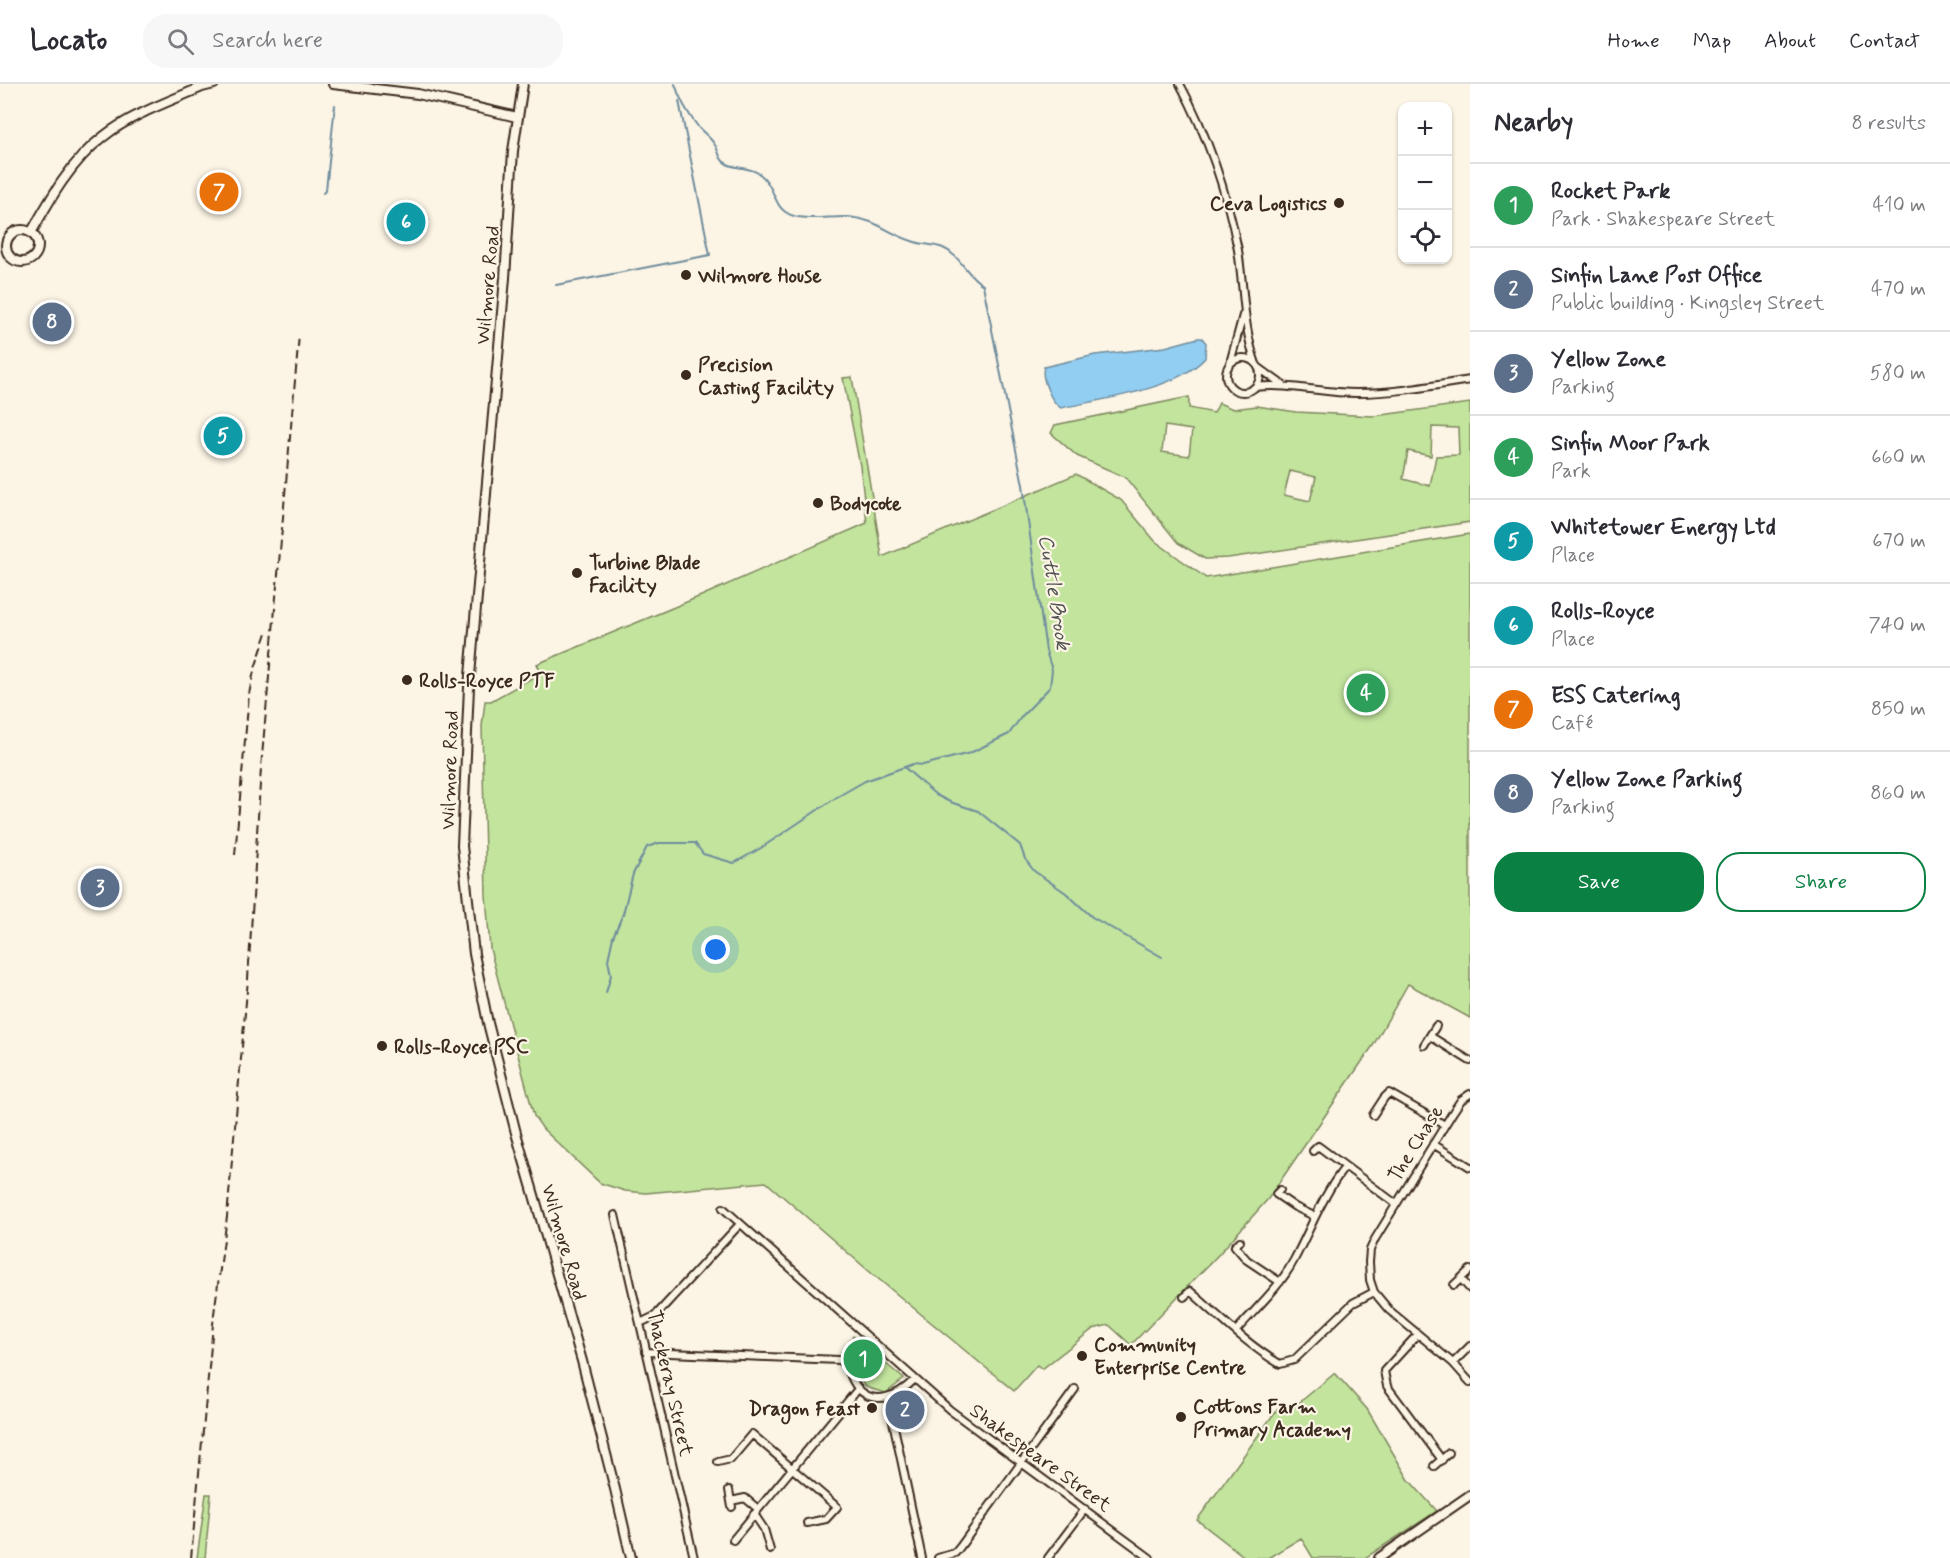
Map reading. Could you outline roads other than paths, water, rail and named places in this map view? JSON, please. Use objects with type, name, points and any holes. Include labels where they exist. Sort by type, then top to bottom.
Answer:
[{"type":"street","points":[[31,233],[69,173],[93,145],[124,122],[202,87],[214,84]]},
{"type":"street","points":[[333,84],[418,94],[517,117]]},
{"type":"street","name":"Wilmore Road","points":[[523,84],[517,117],[469,687],[462,846],[474,954],[485,1013],[516,1133],[582,1362],[631,1558]]},
{"type":"street","points":[[1180,84],[1202,130],[1226,197],[1237,248],[1250,347],[1260,375],[1256,387]]},
{"type":"street","points":[[16,231],[31,233],[37,240],[39,249],[27,262],[17,262],[10,256],[4,237],[16,231]]},
{"type":"street","points":[[1244,312],[1227,380],[1231,387],[1244,392],[1256,387],[1284,386],[1327,392],[1386,392],[1470,380]]},
{"type":"street","points":[[1229,367],[1235,361],[1244,359],[1284,386]]},
{"type":"street","points":[[1424,1045],[1436,1026]]},
{"type":"street","points":[[1430,1036],[1470,1061]]},
{"type":"street","points":[[1373,1115],[1389,1093],[1445,1125]]},
{"type":"street","name":"The Chase","points":[[1374,1292],[1370,1280],[1370,1250],[1461,1100],[1470,1094]]},
{"type":"street","points":[[1433,1144],[1470,1167]]},
{"type":"street","points":[[1313,1151],[1318,1146],[1396,1204]]},
{"type":"street","points":[[1236,1331],[1280,1282],[1294,1260],[1331,1184],[1345,1167]]},
{"type":"street","points":[[1280,1190],[1276,1194],[1314,1216]]},
{"type":"street","name":"Shakespeare Street","points":[[723,1208],[950,1410],[1150,1558]]},
{"type":"street","name":"Thackeray Street","points":[[615,1215],[694,1558]]},
{"type":"street","points":[[640,1323],[655,1316],[740,1224]]},
{"type":"street","points":[[1240,1241],[1234,1246],[1248,1260],[1280,1282]]},
{"type":"street","points":[[1454,1284],[1470,1270]]},
{"type":"street","points":[[1461,1279],[1470,1289]]},
{"type":"street","points":[[1184,1297],[1190,1290],[1236,1331],[1280,1364],[1294,1360],[1353,1303],[1374,1292],[1389,1310],[1453,1363],[1470,1382]]},
{"type":"street","points":[[1418,1334],[1384,1371],[1385,1382],[1442,1460]]},
{"type":"street","points":[[1453,1363],[1470,1346]]},
{"type":"street","points":[[646,1353],[839,1360],[846,1364],[858,1389],[870,1396],[888,1398],[904,1390],[914,1380]]},
{"type":"street","points":[[733,1540],[858,1389]]},
{"type":"street","points":[[938,1558],[955,1553],[1075,1389]]},
{"type":"street","points":[[888,1398],[922,1558]]},
{"type":"street","points":[[718,1462],[731,1459],[752,1434],[837,1507],[826,1519],[807,1523]]},
{"type":"street","points":[[1434,1466],[1449,1453]]},
{"type":"street","points":[[729,1490],[732,1504],[745,1498],[756,1512],[770,1550]]},
{"type":"street","points":[[1379,1558],[1470,1495]]},
{"type":"street","points":[[1048,1558],[1085,1509]]},
{"type":"water","points":[[1202,338],[1206,343],[1205,358],[1176,378],[1138,392],[1061,408],[1054,401],[1045,383],[1044,367],[1095,355],[1165,347]]},
{"type":"waterway","name":"Cuttle Brook","points":[[606,993],[611,975],[608,960],[613,937],[623,914],[633,874],[647,847],[659,843],[695,843],[703,854],[734,863],[865,781],[913,764],[923,765],[970,753],[1009,734],[1022,716],[1050,687],[1052,670],[1046,651],[1023,485],[983,285],[954,255],[943,248],[912,241],[859,219],[849,217],[807,218],[794,216],[783,210],[762,176],[757,172],[723,161],[713,142],[688,112],[675,84]]},
{"type":"waterway","points":[[556,285],[710,255],[679,101]]},
{"type":"waterway","points":[[323,193],[326,190],[335,105]]},
{"type":"waterway","points":[[904,767],[936,795],[978,811],[1020,845],[1025,859],[1034,871],[1066,893],[1092,917],[1162,957]]},
{"type":"railway","points":[[191,1558],[214,1314],[227,1217],[248,979],[261,768],[299,335]]},
{"type":"railway","points":[[235,855],[249,694],[268,630]]},
{"type":"place","name":"ESS Catering","points":[[219,192]]},
{"type":"place","name":"Ceva Logistics","points":[[1339,203]]},
{"type":"place","name":"Rolls-Royce","points":[[406,222]]},
{"type":"place","name":"Wilmore House","points":[[686,275]]},
{"type":"place","name":"Yellow Zone Parking","points":[[52,322]]},
{"type":"place","name":"Precision Casting Facility","points":[[686,375]]},
{"type":"place","name":"Whitetower Energy Ltd","points":[[223,436]]},
{"type":"place","name":"Bodycote","points":[[818,503]]},
{"type":"place","name":"Turbine Blade Facility","points":[[577,573]]},
{"type":"place","name":"Rolls-Royce PTF","points":[[407,680]]},
{"type":"place","name":"Sinfin Moor Park","points":[[1366,693]]},
{"type":"place","name":"Yellow Zone","points":[[100,888]]},
{"type":"place","name":"Rolls-Royce PSC","points":[[382,1046]]},
{"type":"place","name":"Community Enterprise Centre","points":[[1082,1356]]},
{"type":"place","name":"Rocket Park","points":[[863,1359]]},
{"type":"place","name":"Dragon Feast","points":[[872,1408]]},
{"type":"place","name":"Sinfin Lane Post Office","points":[[905,1410]]},
{"type":"place","name":"Cottons Farm Primary Academy","points":[[1181,1417]]}]
